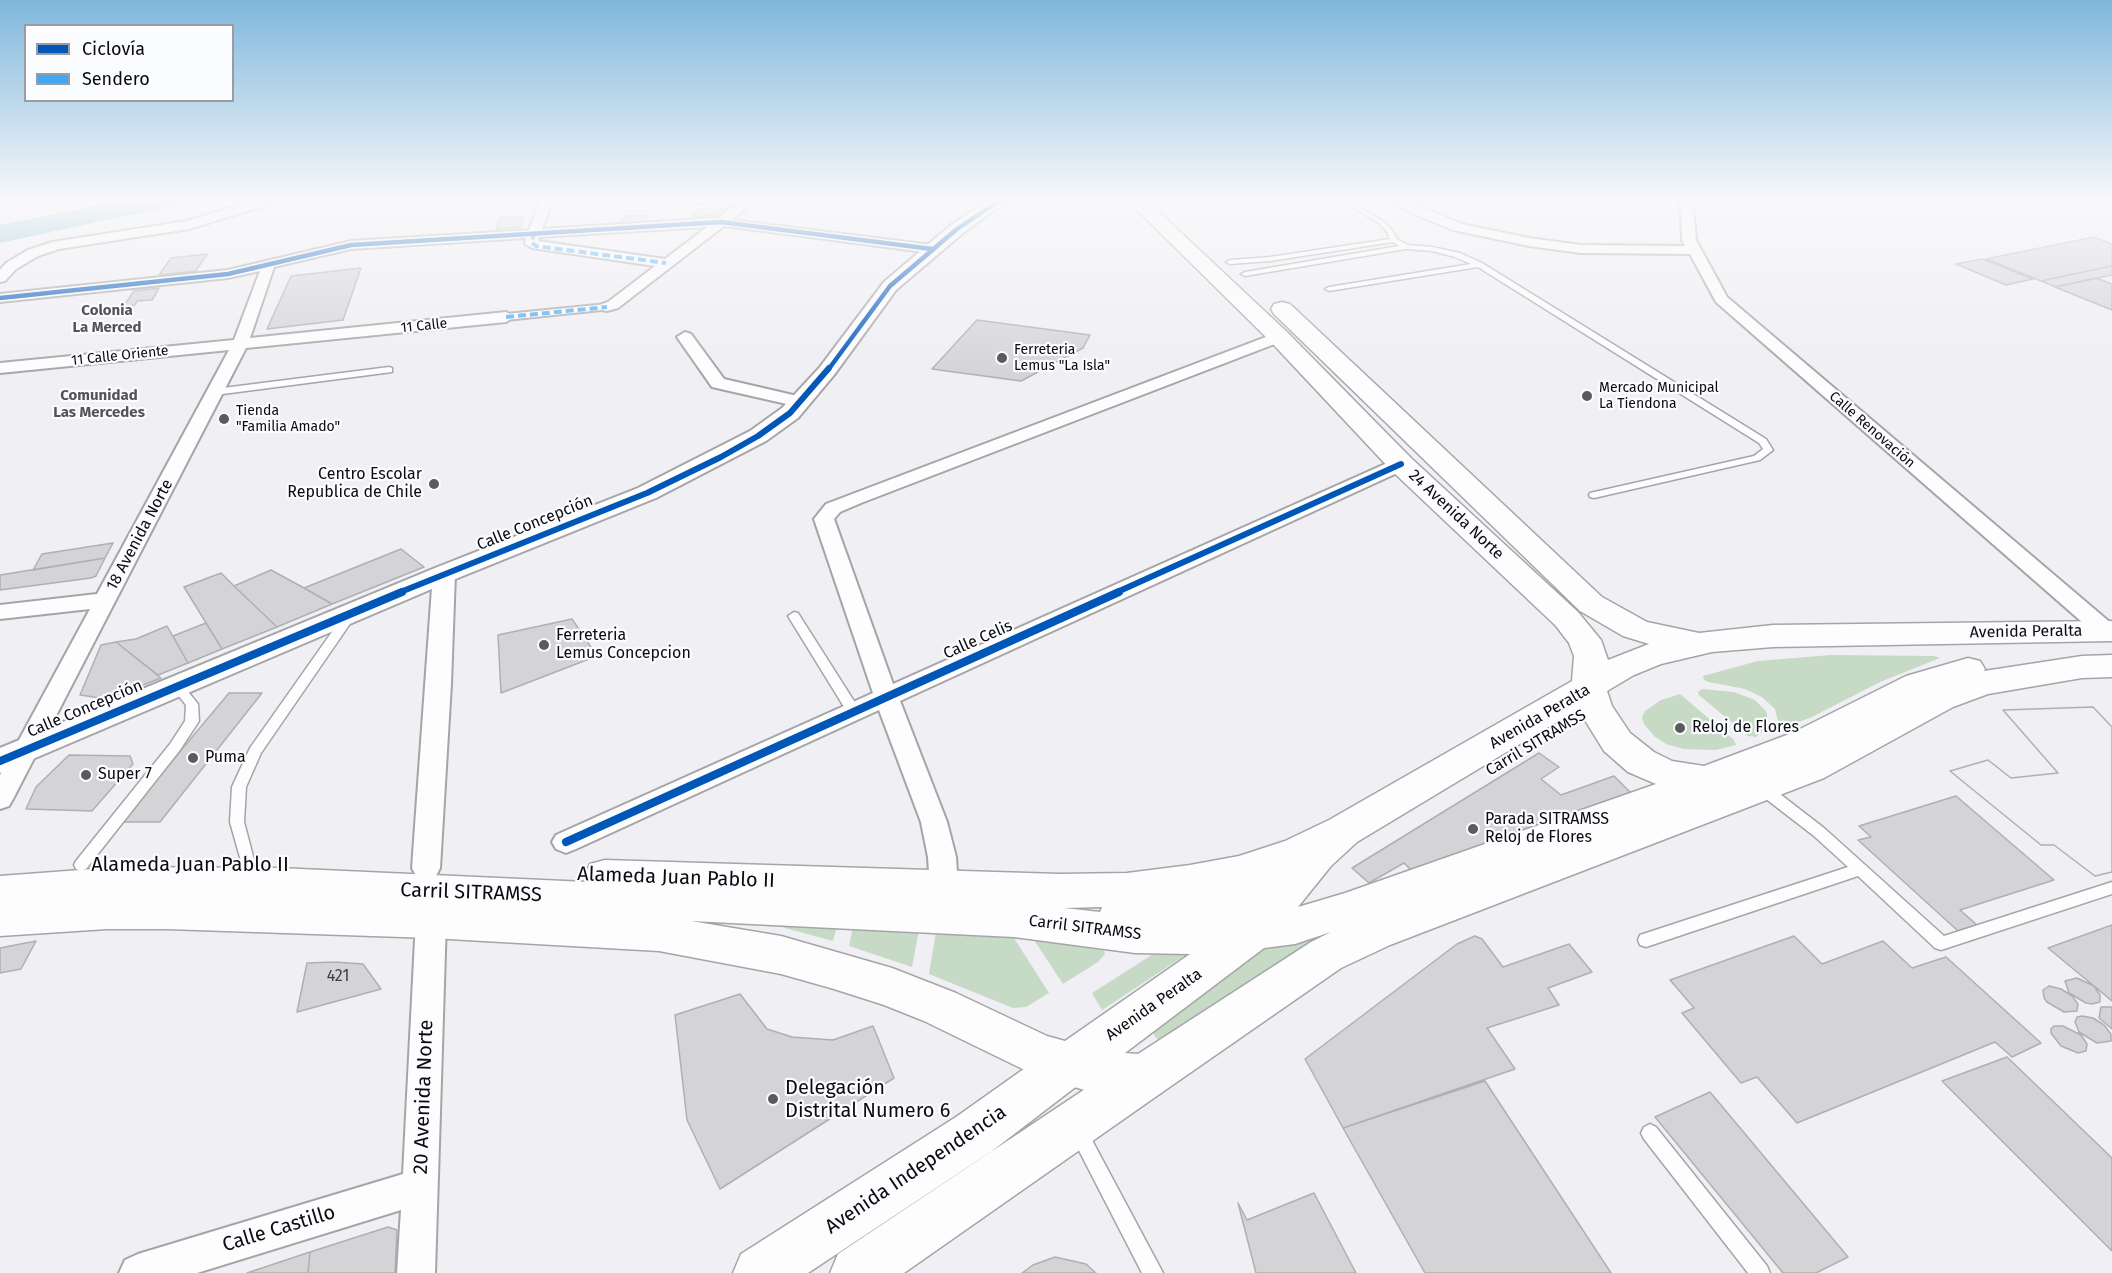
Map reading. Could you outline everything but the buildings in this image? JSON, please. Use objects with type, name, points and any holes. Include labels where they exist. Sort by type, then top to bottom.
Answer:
[{"type":"main road","name":"24 Avenida Norte","points":[[1197,258],[1279,337],[1401,464],[1567,619],[1584,640],[1591,656],[1592,698]]},
{"type":"main road","name":"24 Avenida Norte","points":[[1228,258],[1591,604],[1635,629],[1661,637],[1712,641]]},
{"type":"main road","name":"Avenida Peralta","points":[[1069,1064],[1216,962],[1253,931],[1317,855],[1343,831],[1592,698],[1622,667],[1651,655],[1712,641],[1835,634],[2110,638]]},
{"type":"main road","name":"Carril SITRAMSS","points":[[1014,920],[1112,919],[1178,911],[1233,899],[1299,877],[1347,853],[1592,698],[1659,673],[1723,653],[1753,649],[2110,638]]},
{"type":"main road","name":"Carril SITRAMSS","points":[[0,893],[121,884],[278,885],[667,901],[1014,920],[1165,937],[1219,935],[1295,926],[1347,910],[1708,781],[1805,742],[1918,684],[1948,673],[2110,638]]},
{"type":"main road","points":[[857,1273],[1326,955],[1353,941],[1811,768],[1941,699],[1982,683],[2082,667],[2112,666]]},
{"type":"main road","points":[[1592,698],[1617,742],[1641,762],[1664,773],[1708,781],[1764,786]]},
{"type":"main road","name":"Alameda Juan Pablo II","points":[[0,869],[81,865],[249,864],[426,868],[1060,891],[1151,888],[1239,872],[1299,852],[1343,831]]},
{"type":"main road","points":[[0,918],[107,912],[167,912],[431,920],[659,933],[781,955],[892,988],[985,1028],[1019,1047],[1069,1064],[1117,1075],[1144,1077]]},
{"type":"main road","name":"Avenida Independencia","points":[[760,1273],[974,1134],[1069,1064]]},
{"type":"street","points":[[0,278],[5,267],[22,258]]},
{"type":"street","points":[[0,298],[228,274],[296,258]]},
{"type":"street","points":[[631,258],[666,263]]},
{"type":"street","points":[[608,307],[672,258]]},
{"type":"street","name":"Calle Concepción","points":[[14,754],[444,574],[647,493],[721,458],[790,413],[827,371],[890,286],[921,258]]},
{"type":"street","name":"Calle Renovación","points":[[1697,258],[1716,293],[1728,307],[2110,638]]},
{"type":"street","name":"18 Avenida Norte","points":[[0,799],[14,754],[106,600],[240,344],[267,266]]},
{"type":"street","name":"11 Calle","points":[[240,344],[608,307]]},
{"type":"street","points":[[685,337],[718,383],[800,402]]},
{"type":"street","points":[[944,888],[942,857],[934,822],[886,697],[824,519],[833,508],[1279,337]]},
{"type":"street","name":"11 Calle Oriente","points":[[0,368],[240,344]]},
{"type":"street","name":"Calle Celis","points":[[566,842],[1401,464]]},
{"type":"street","points":[[426,868],[444,574]]},
{"type":"street","points":[[0,612],[106,600]]},
{"type":"street","name":"20 Avenida Norte","points":[[416,1273],[431,920]]},
{"type":"street","name":"Calle Castillo","points":[[138,1273],[420,1186]]},
{"type":"lane","points":[[1238,268],[1274,258]]},
{"type":"lane","points":[[1238,268],[1315,258]]},
{"type":"lane","points":[[1464,258],[1479,265],[1763,441],[1768,450],[1757,458],[1594,495]]},
{"type":"lane","points":[[1329,289],[1479,265]]},
{"type":"lane","points":[[215,392],[389,370]]},
{"type":"lane","points":[[249,864],[237,822],[239,787],[255,751],[352,612]]},
{"type":"lane","points":[[794,616],[854,712]]},
{"type":"lane","points":[[81,865],[175,747],[192,721],[192,704],[177,686]]},
{"type":"lane","points":[[1764,786],[1819,832],[1941,943],[2112,888]]},
{"type":"lane","points":[[1646,940],[1860,869]]},
{"type":"lane","points":[[1074,1124],[1153,1273]]},
{"type":"lane","points":[[1650,1132],[1760,1273]]},
{"type":"green space","points":[[1831,655],[1934,656],[1940,658],[1880,682],[1812,717],[1782,728],[1775,709],[1762,697],[1745,689],[1709,682],[1704,680],[1703,676],[1758,661]]},
{"type":"green space","points":[[1702,689],[1734,692],[1755,700],[1766,711],[1768,720],[1765,729],[1756,737],[1748,736],[1699,695],[1698,692]]},
{"type":"green space","points":[[1680,694],[1734,740],[1736,745],[1716,750],[1684,749],[1666,744],[1654,736],[1644,724],[1642,717],[1645,711],[1661,700]]},
{"type":"green space","points":[[767,923],[837,926],[833,941]]},
{"type":"green space","points":[[853,927],[919,930],[912,967],[849,946]]},
{"type":"green space","points":[[936,931],[1014,938],[1049,993],[1026,1007],[1013,1008],[929,974]]},
{"type":"green space","points":[[1314,938],[1318,941],[1317,943],[1285,959],[1171,1039],[1160,1041],[1155,1037],[1153,1031],[1260,949]]},
{"type":"green space","points":[[1034,940],[1098,946],[1103,948],[1105,954],[1098,962],[1063,984]]},
{"type":"green space","points":[[1158,951],[1187,954],[1102,1010],[1092,993]]},
{"type":"marked path","points":[[631,258],[666,263]]},
{"type":"marked path","points":[[506,317],[607,307]]},
{"type":"cycle path","points":[[0,298],[228,274],[294,258]]},
{"type":"cycle path","points":[[0,761],[444,574],[647,493],[721,457],[758,436],[790,413],[827,371],[890,286],[922,258]]},
{"type":"cycle path","points":[[566,842],[1401,464]]},
{"type":"place","name":"Ferreteria Lemus \"La Isla\"","points":[[1002,358]]},
{"type":"place","name":"Mercado Municipal La Tiendona","points":[[1587,396]]},
{"type":"place","name":"Tienda \"Familia Amado\"","points":[[224,419]]},
{"type":"place","name":"Centro Escolar Republica de Chile","points":[[434,484]]},
{"type":"place","name":"Ferreteria Lemus Concepcion","points":[[544,645]]},
{"type":"place","name":"Reloj de Flores","points":[[1680,728]]},
{"type":"place","name":"Puma","points":[[193,758]]},
{"type":"place","name":"Super 7","points":[[86,775]]},
{"type":"place","name":"Parada SITRAMSS Reloj de Flores","points":[[1473,829]]},
{"type":"place","name":"Delegación Distrital Numero 6","points":[[773,1099]]},
{"type":"district","name":"Colonia La Merced","points":[[107,320]]},
{"type":"district","name":"Comunidad Las Mercedes","points":[[99,404]]}]
